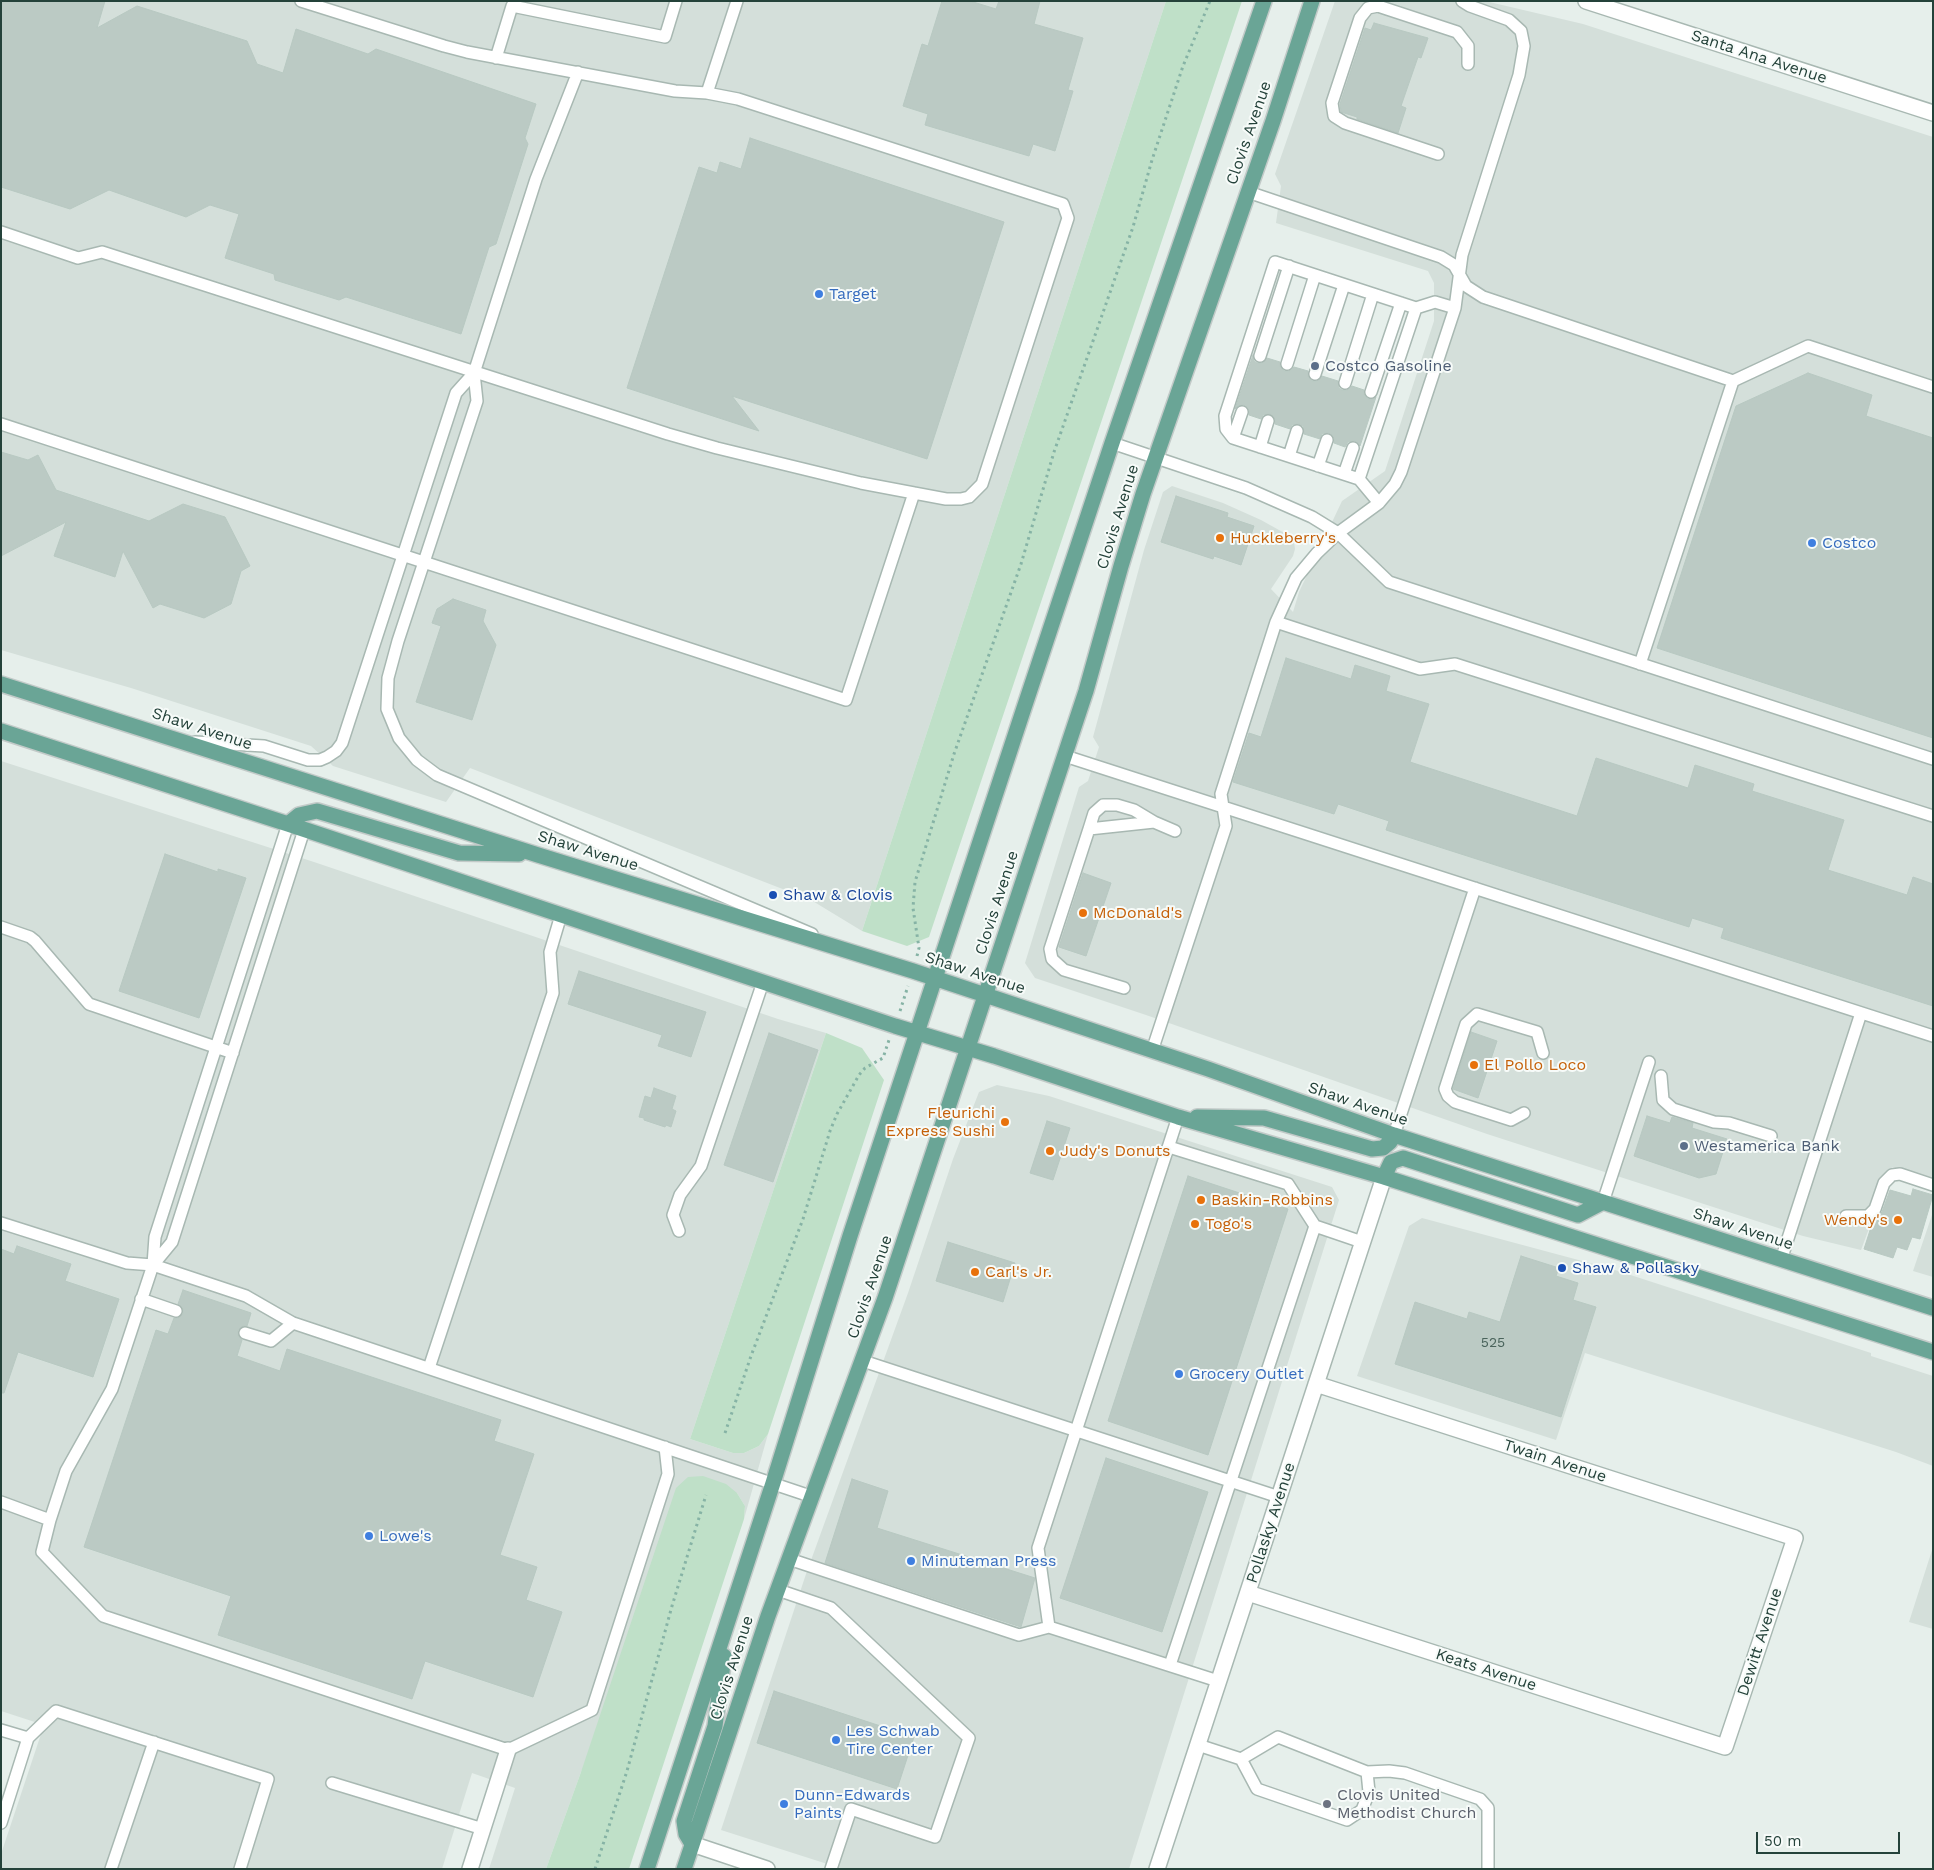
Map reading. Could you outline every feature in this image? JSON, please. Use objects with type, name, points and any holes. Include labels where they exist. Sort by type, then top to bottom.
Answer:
[{"type":"main road","name":"Clovis Avenue","points":[[647,1869],[774,1484],[917,1032],[1112,443],[1264,1]]},
{"type":"main road","name":"Clovis Avenue","points":[[684,1869],[778,1590],[886,1298],[1086,691],[1131,531],[1312,1]]},
{"type":"main road","name":"Shaw Avenue","points":[[1,684],[538,855],[913,971],[1394,1135],[1933,1308]]},
{"type":"main road","points":[[1,731],[288,824],[895,1026],[1178,1117],[1384,1177],[1933,1352]]},
{"type":"main road","points":[[288,824],[299,815],[317,811],[459,853],[538,855]]},
{"type":"main road","points":[[1178,1117],[1264,1118],[1372,1150],[1383,1148],[1394,1135]]},
{"type":"main road","points":[[1384,1177],[1392,1162],[1403,1158],[1578,1215],[1603,1202]]},
{"type":"main road","points":[[692,1844],[686,1834],[684,1821],[715,1726],[730,1617]]},
{"type":"street","name":"Santa Ana Avenue","points":[[1586,1],[1933,113]]},
{"type":"street","name":"Pollasky Avenue","points":[[1157,1869],[1384,1177]]},
{"type":"street","name":"Twain Avenue","points":[[1316,1384],[1794,1538]]},
{"type":"street","name":"Dewitt Avenue","points":[[1725,1747],[1794,1538]]},
{"type":"street","name":"Keats Avenue","points":[[1248,1592],[1725,1747]]},
{"type":"street","points":[[470,1869],[508,1750]]},
{"type":"street","points":[[692,1844],[767,1869]]},
{"type":"lane","points":[[1,232],[78,258],[102,252],[474,373],[717,448],[861,483],[946,499],[961,499],[969,496],[982,484],[1068,218],[1063,204],[738,99],[707,93],[675,91],[496,58],[444,46],[301,1]]},
{"type":"lane","points":[[496,58],[512,6],[665,37],[676,1]]},
{"type":"lane","points":[[707,93],[737,1]]},
{"type":"lane","points":[[1152,1051],[1226,826],[1221,794],[1276,622],[1296,578],[1317,553],[1338,534],[1379,503],[1395,484],[1401,472],[1455,308],[1459,273],[1468,235],[1519,75],[1524,46],[1521,31],[1509,20],[1470,6],[1462,1]]},
{"type":"lane","points":[[1438,154],[1345,123],[1334,116],[1332,103],[1360,18],[1368,8],[1378,6],[1457,32],[1468,46],[1468,64]]},
{"type":"lane","points":[[578,72],[536,180],[474,373],[477,401],[398,641],[388,678],[387,709],[392,724],[404,745],[417,760],[436,775],[868,957]]},
{"type":"lane","points":[[1248,192],[1441,257],[1454,265],[1466,286],[1483,297],[1733,380],[1808,346],[1933,387]]},
{"type":"lane","points":[[1379,503],[1359,479],[1233,438],[1226,429],[1225,416],[1275,262],[1416,308],[1435,302],[1455,308]]},
{"type":"lane","points":[[1260,356],[1289,266]]},
{"type":"lane","points":[[1287,364],[1315,275]]},
{"type":"lane","points":[[1316,374],[1344,285]]},
{"type":"lane","points":[[1345,383],[1374,294]]},
{"type":"lane","points":[[1371,392],[1401,303]]},
{"type":"lane","points":[[1359,479],[1416,308]]},
{"type":"lane","points":[[179,740],[264,746],[308,760],[320,760],[336,751],[342,743],[456,393],[474,373]]},
{"type":"lane","points":[[1640,664],[1733,380]]},
{"type":"lane","points":[[1233,438],[1242,412]]},
{"type":"lane","points":[[1260,447],[1268,421]]},
{"type":"lane","points":[[1,424],[846,700],[914,493]]},
{"type":"lane","points":[[1289,456],[1297,431]]},
{"type":"lane","points":[[1318,466],[1326,440]]},
{"type":"lane","points":[[1112,443],[1246,488],[1312,517],[1338,534],[1389,582],[1933,759]]},
{"type":"lane","points":[[1344,474],[1353,448]]},
{"type":"lane","points":[[1276,622],[1420,669],[1455,664],[1933,816]]},
{"type":"lane","points":[[1065,756],[1933,1036]]},
{"type":"lane","points":[[1124,988],[1064,970],[1052,959],[1050,949],[1094,812],[1103,805],[1118,805],[1134,810],[1175,832]]},
{"type":"lane","points":[[1089,829],[1154,822]]},
{"type":"lane","points":[[288,824],[155,1236],[153,1265],[112,1389],[66,1471],[42,1552],[103,1616],[508,1750],[592,1710],[668,1474],[665,1447]]},
{"type":"lane","points":[[153,1265],[172,1242],[304,830]]},
{"type":"lane","points":[[1394,1135],[1475,888]]},
{"type":"lane","points":[[429,1368],[553,993],[550,952],[561,915]]},
{"type":"lane","points":[[1,927],[30,937],[35,941],[89,1004],[233,1053]]},
{"type":"lane","points":[[679,1231],[673,1215],[680,1195],[701,1166],[763,982]]},
{"type":"lane","points":[[1781,1260],[1861,1013]]},
{"type":"lane","points":[[1524,1113],[1511,1120],[1455,1102],[1448,1096],[1445,1089],[1466,1024],[1477,1014],[1537,1032],[1543,1053]]},
{"type":"lane","points":[[1603,1202],[1649,1062]]},
{"type":"lane","points":[[1661,1076],[1663,1100],[1673,1109],[1714,1122],[1729,1123],[1771,1136]]},
{"type":"lane","points":[[1050,1627],[1038,1548],[1178,1117]]},
{"type":"lane","points":[[1169,1147],[1288,1184],[1315,1226],[1362,1242]]},
{"type":"lane","points":[[1846,1216],[1868,1216],[1875,1209],[1884,1183],[1892,1175],[1900,1174],[1933,1185]]},
{"type":"lane","points":[[1,1223],[126,1262],[153,1265],[246,1296],[293,1323],[813,1497]]},
{"type":"lane","points":[[1170,1666],[1315,1226]]},
{"type":"lane","points":[[141,1299],[176,1310]]},
{"type":"lane","points":[[245,1333],[271,1341],[293,1323]]},
{"type":"lane","points":[[863,1361],[1279,1497]]},
{"type":"lane","points":[[1,1502],[50,1520]]},
{"type":"lane","points":[[789,1559],[1019,1636],[1050,1627],[1218,1682]]},
{"type":"lane","points":[[778,1590],[830,1608],[968,1738],[935,1837],[851,1809],[831,1869]]},
{"type":"lane","points":[[1,1823],[28,1738],[56,1711],[268,1779],[240,1869]]},
{"type":"lane","points":[[1,1730],[28,1738]]},
{"type":"lane","points":[[1241,1759],[1278,1737],[1368,1772],[1389,1771],[1405,1773],[1480,1800],[1488,1808],[1488,1869]]},
{"type":"lane","points":[[111,1869],[154,1742]]},
{"type":"lane","points":[[1198,1745],[1241,1759],[1257,1789],[1347,1820],[1362,1810],[1369,1792],[1368,1772]]},
{"type":"lane","points":[[332,1783],[483,1829]]},
{"type":"path","points":[[725,1432],[751,1356],[803,1220],[837,1114],[859,1075],[865,1068],[883,1058],[895,1026],[919,948],[914,908],[915,882],[954,754],[1021,564],[1065,418],[1133,227],[1182,66],[1210,1]]},
{"type":"path","points":[[595,1869],[627,1771],[672,1606],[706,1495]]},
{"type":"shaded area","points":[[1,1],[1166,1],[862,931],[811,900],[470,768],[446,802],[333,766],[311,746],[131,688],[1,650]]},
{"type":"shaded area","points":[[1335,1],[1485,1],[1583,24],[1933,137],[1933,1180],[1892,1167],[1861,1250],[1803,1236],[1487,1134],[1035,978],[1025,963],[1079,787],[1088,781],[1099,747],[1093,737],[1144,550],[1163,492],[1172,486],[1223,503],[1261,520],[1288,535],[1294,542],[1293,556],[1271,589],[1293,612],[1299,592],[1342,501],[1385,471],[1434,321],[1434,283],[1428,271],[1276,223],[1281,186],[1275,174]]},
{"type":"shaded area","points":[[1,761],[314,862],[778,1019],[826,1033],[690,1439],[733,1453],[744,1453],[759,1446],[768,1434],[744,1519],[745,1506],[737,1493],[581,1772],[546,1869],[489,1869],[515,1788],[472,1773],[442,1869],[1,1869],[1,1854],[44,1725],[1,1711]]},
{"type":"shaded area","points":[[997,1085],[1049,1096],[1332,1187],[1339,1200],[1129,1869],[843,1869],[721,1830],[806,1574],[908,1293],[953,1159],[979,1092]]},
{"type":"shaded area","points":[[1933,1212],[1933,1277],[1913,1271]]},
{"type":"shaded area","points":[[1422,1218],[1612,1269],[1871,1353],[1871,1356],[1933,1376],[1933,1466],[1896,1452],[1585,1353],[1556,1440],[1357,1376],[1409,1226]]},
{"type":"shaded area","points":[[1933,1547],[1933,1629],[1909,1622]]},
{"type":"green space","points":[[1166,1],[1242,1],[929,937],[907,946],[862,931]]},
{"type":"green space","points":[[826,1033],[862,1048],[884,1080],[768,1434],[759,1446],[744,1453],[733,1453],[690,1439]]},
{"type":"green space","points":[[703,1476],[726,1484],[737,1493],[745,1506],[744,1519],[629,1869],[546,1869],[581,1772],[676,1488],[688,1477]]},
{"type":"building","points":[[1,1],[105,1],[97,28],[137,6],[247,41],[257,64],[283,73],[296,29],[368,54],[376,49],[536,104],[525,138],[528,144],[496,244],[489,247],[461,334],[346,297],[339,300],[275,280],[274,274],[225,258],[239,214],[210,205],[186,217],[109,190],[70,209],[1,187]]},
{"type":"building","points":[[942,1],[970,1],[996,9],[999,1],[1040,1],[1034,24],[1083,38],[1068,90],[1073,91],[1055,151],[1033,144],[1029,156],[925,125],[928,114],[903,106],[922,44],[928,46]]},
{"type":"building","points":[[1374,23],[1428,38],[1421,58],[1418,57],[1401,106],[1406,108],[1398,133],[1341,112],[1340,104],[1365,28],[1371,30]]},
{"type":"building","name":"Target","points":[[750,138],[1004,222],[927,459],[732,396],[759,431],[627,388],[699,167],[717,173],[720,162],[741,169]]},
{"type":"building","points":[[1253,355],[1254,361],[1257,363],[1262,363],[1267,358],[1280,362],[1280,366],[1284,371],[1289,371],[1294,367],[1308,371],[1308,376],[1312,381],[1317,381],[1322,376],[1338,381],[1339,388],[1342,390],[1347,390],[1352,386],[1364,390],[1364,394],[1368,399],[1376,397],[1360,446],[1355,441],[1348,442],[1345,447],[1334,443],[1334,438],[1329,433],[1322,434],[1320,439],[1304,434],[1303,426],[1299,424],[1292,425],[1290,429],[1275,424],[1275,419],[1270,414],[1263,415],[1261,419],[1249,415],[1249,410],[1244,405],[1238,406],[1235,409]]},
{"type":"building","name":"Costco","points":[[1808,373],[1872,395],[1866,416],[1933,438],[1933,738],[1657,648],[1736,406]]},
{"type":"building","points":[[1,452],[28,460],[38,455],[56,490],[149,521],[183,504],[225,517],[250,566],[241,571],[231,604],[204,618],[160,604],[153,608],[123,551],[115,577],[54,556],[66,522],[1,556]]},
{"type":"building","points":[[1176,496],[1228,513],[1227,517],[1254,526],[1241,565],[1214,556],[1213,559],[1161,542]]},
{"type":"building","points":[[453,599],[486,610],[483,621],[496,645],[472,720],[416,702],[441,626],[432,623],[437,609]]},
{"type":"building","points":[[1286,658],[1351,679],[1355,665],[1390,676],[1386,691],[1429,704],[1410,762],[1577,816],[1596,758],[1688,788],[1695,765],[1754,784],[1752,791],[1844,820],[1828,870],[1907,895],[1913,877],[1933,884],[1933,1006],[1721,938],[1724,928],[1692,918],[1689,927],[1386,830],[1389,821],[1338,804],[1334,814],[1233,782],[1249,733],[1261,737]]},
{"type":"building","points":[[165,854],[218,872],[218,869],[246,878],[199,1018],[119,991]]},
{"type":"building","points":[[1083,873],[1111,883],[1086,956],[1059,947]]},
{"type":"building","points":[[579,971],[706,1012],[691,1057],[658,1046],[662,1035],[568,1004]]},
{"type":"building","points":[[1471,1032],[1497,1041],[1478,1098],[1453,1089]]},
{"type":"building","points":[[769,1033],[818,1050],[773,1182],[724,1165]]},
{"type":"building","points":[[654,1088],[676,1096],[672,1109],[676,1111],[671,1127],[666,1125],[665,1127],[639,1117],[645,1096],[651,1098]]},
{"type":"building","points":[[1647,1116],[1670,1123],[1672,1117],[1693,1123],[1692,1128],[1727,1139],[1716,1174],[1699,1178],[1634,1156]]},
{"type":"building","name":"Judy's Donuts","points":[[1047,1121],[1070,1128],[1053,1180],[1030,1173]]},
{"type":"building","points":[[1188,1176],[1288,1209],[1208,1455],[1108,1421]]},
{"type":"building","points":[[1913,1189],[1933,1195],[1920,1239],[1912,1237],[1907,1250],[1897,1247],[1893,1258],[1864,1249],[1873,1221],[1882,1212],[1890,1190],[1911,1196]]},
{"type":"building","name":"Carl's Jr.","points":[[948,1242],[1015,1263],[1003,1302],[936,1281]]},
{"type":"building","points":[[17,1246],[71,1264],[65,1281],[119,1299],[93,1377],[18,1352],[4,1393],[1,1393],[1,1249],[14,1254]]},
{"type":"building","points":[[1521,1256],[1559,1268],[1556,1276],[1578,1283],[1573,1300],[1596,1307],[1561,1417],[1395,1364],[1415,1302],[1467,1319],[1469,1312],[1500,1322]]},
{"type":"building","points":[[183,1290],[251,1313],[247,1326],[243,1326],[238,1330],[238,1335],[242,1340],[237,1356],[280,1371],[287,1349],[501,1420],[494,1441],[534,1454],[500,1555],[537,1567],[526,1600],[562,1612],[533,1697],[425,1661],[412,1699],[218,1635],[231,1596],[84,1547],[156,1330],[168,1334],[174,1318],[178,1318],[183,1314],[183,1309],[178,1304]]},
{"type":"building","points":[[1106,1458],[1208,1492],[1162,1632],[1060,1598]]},
{"type":"building","points":[[852,1479],[888,1491],[877,1528],[1035,1578],[1021,1627],[825,1563]]},
{"type":"building","name":"Les Schwab Tire Center","points":[[774,1691],[914,1737],[897,1789],[757,1743]]},
{"type":"place","name":"Target","points":[[819,294]]},
{"type":"place","name":"Costco Gasoline","points":[[1315,366]]},
{"type":"place","name":"Huckleberry's","points":[[1220,538]]},
{"type":"place","name":"Costco","points":[[1812,543]]},
{"type":"place","name":"Shaw & Clovis","points":[[773,895]]},
{"type":"place","name":"McDonald's","points":[[1083,913]]},
{"type":"place","name":"El Pollo Loco","points":[[1474,1065]]},
{"type":"place","name":"Fleurichi Express Sushi","points":[[1005,1122]]},
{"type":"place","name":"Westamerica Bank","points":[[1684,1146]]},
{"type":"place","name":"Judy's Donuts","points":[[1050,1151]]},
{"type":"place","name":"Baskin-Robbins","points":[[1201,1200]]},
{"type":"place","name":"Wendy's","points":[[1898,1220]]},
{"type":"place","name":"Togo's","points":[[1195,1224]]},
{"type":"place","name":"Shaw & Pollasky","points":[[1562,1268]]},
{"type":"place","name":"Carl's Jr.","points":[[975,1272]]},
{"type":"place","name":"Grocery Outlet","points":[[1179,1374]]},
{"type":"place","name":"Lowe's","points":[[369,1536]]},
{"type":"place","name":"Minuteman Press","points":[[911,1561]]},
{"type":"place","name":"Les Schwab Tire Center","points":[[836,1740]]},
{"type":"place","name":"Dunn-Edwards Paints","points":[[784,1804]]},
{"type":"place","name":"Clovis United Methodist Church","points":[[1327,1804]]}]
